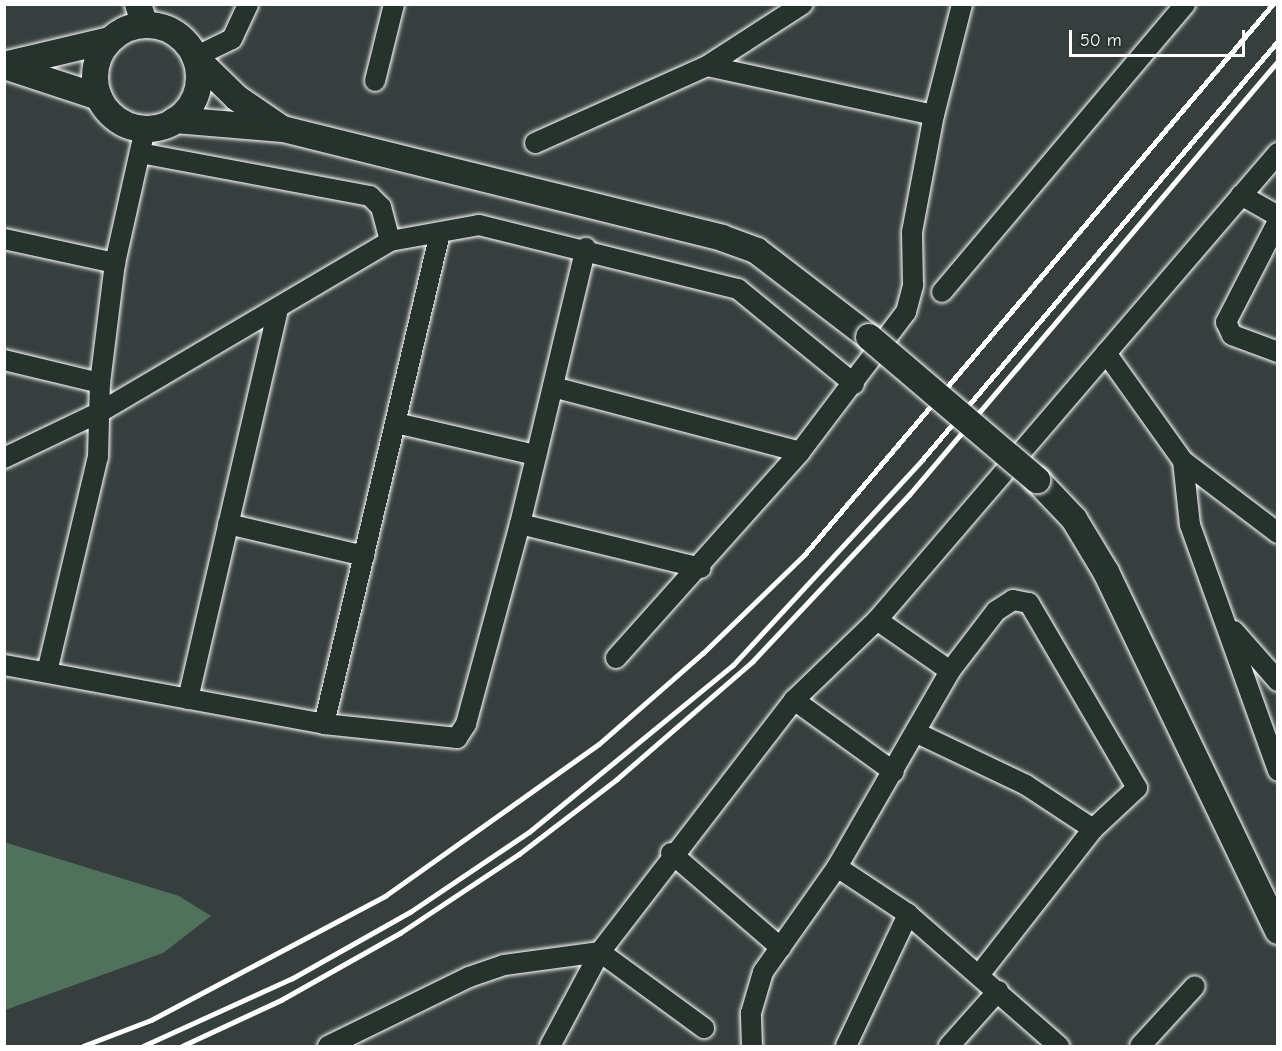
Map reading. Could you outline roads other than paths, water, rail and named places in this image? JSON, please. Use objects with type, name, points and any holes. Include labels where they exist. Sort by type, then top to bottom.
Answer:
[{"type":"street","points":[[195,57],[232,39],[248,4]]},
{"type":"street","points":[[375,81],[394,4]]},
{"type":"street","points":[[535,143],[707,66],[803,4]]},
{"type":"street","points":[[616,658],[701,568],[800,452],[855,384],[906,312],[913,285],[912,232],[934,115],[962,4]]},
{"type":"street","points":[[942,292],[1185,4]]},
{"type":"street","points":[[283,129],[237,98],[169,30],[141,15],[110,40],[97,62],[99,97],[113,116],[142,141],[370,196],[381,207],[390,241]]},
{"type":"street","points":[[4,66],[110,40]]},
{"type":"street","points":[[47,672],[99,457],[100,383],[115,263],[142,141],[175,120],[195,94],[195,57]]},
{"type":"street","points":[[4,66],[99,97]]},
{"type":"street","points":[[707,66],[934,115]]},
{"type":"street","points":[[175,120],[283,129],[722,238],[765,257],[869,337],[1037,480],[1074,519],[1106,572],[1278,931]]},
{"type":"street","points":[[550,1047],[600,952],[671,853],[794,700],[877,620],[1278,153]]},
{"type":"street","points":[[1241,195],[1278,216]]},
{"type":"street","points":[[1278,222],[1226,322],[1232,335],[1278,352]]},
{"type":"street","points":[[4,458],[100,412],[390,241],[478,225],[586,248],[738,289],[855,384]]},
{"type":"street","points":[[324,724],[440,233]]},
{"type":"street","points":[[4,239],[115,263]]},
{"type":"street","points":[[4,665],[324,724],[457,738],[466,724],[519,524],[586,248]]},
{"type":"street","points":[[188,699],[278,308]]},
{"type":"street","points":[[1106,353],[1183,461],[1278,533]]},
{"type":"street","points":[[4,360],[100,383]]},
{"type":"street","points":[[553,387],[800,452]]},
{"type":"street","points":[[396,423],[536,455]]},
{"type":"street","points":[[1183,461],[1190,525],[1228,624],[1278,771]]},
{"type":"street","points":[[228,524],[364,556]]},
{"type":"street","points":[[519,524],[701,568]]},
{"type":"street","points":[[752,1047],[755,988],[837,867],[917,733],[950,671],[996,611],[1013,600],[1029,603],[1137,780],[1134,795],[1093,829],[979,975]]},
{"type":"street","points":[[877,620],[950,671]]},
{"type":"street","points":[[1228,624],[1278,681]]},
{"type":"street","points":[[794,700],[894,772]]},
{"type":"street","points":[[917,733],[1026,785],[1093,829]]},
{"type":"street","points":[[671,853],[781,948]]},
{"type":"street","points":[[837,867],[908,914],[1059,1047]]},
{"type":"street","points":[[846,1047],[908,914]]},
{"type":"street","points":[[328,1047],[486,971],[600,952],[704,1028]]},
{"type":"street","points":[[1140,1047],[1195,986]]},
{"type":"street","points":[[949,1047],[998,991]]},
{"type":"railway","points":[[83,1046],[151,1020],[385,896],[599,744],[703,653],[805,554],[1273,4]]},
{"type":"railway","points":[[143,1046],[291,979],[410,912],[529,832],[733,665],[922,460],[1278,41]]},
{"type":"railway","points":[[182,1046],[281,1000],[400,933],[519,854],[617,779],[752,662],[909,495],[1278,61]]}]
